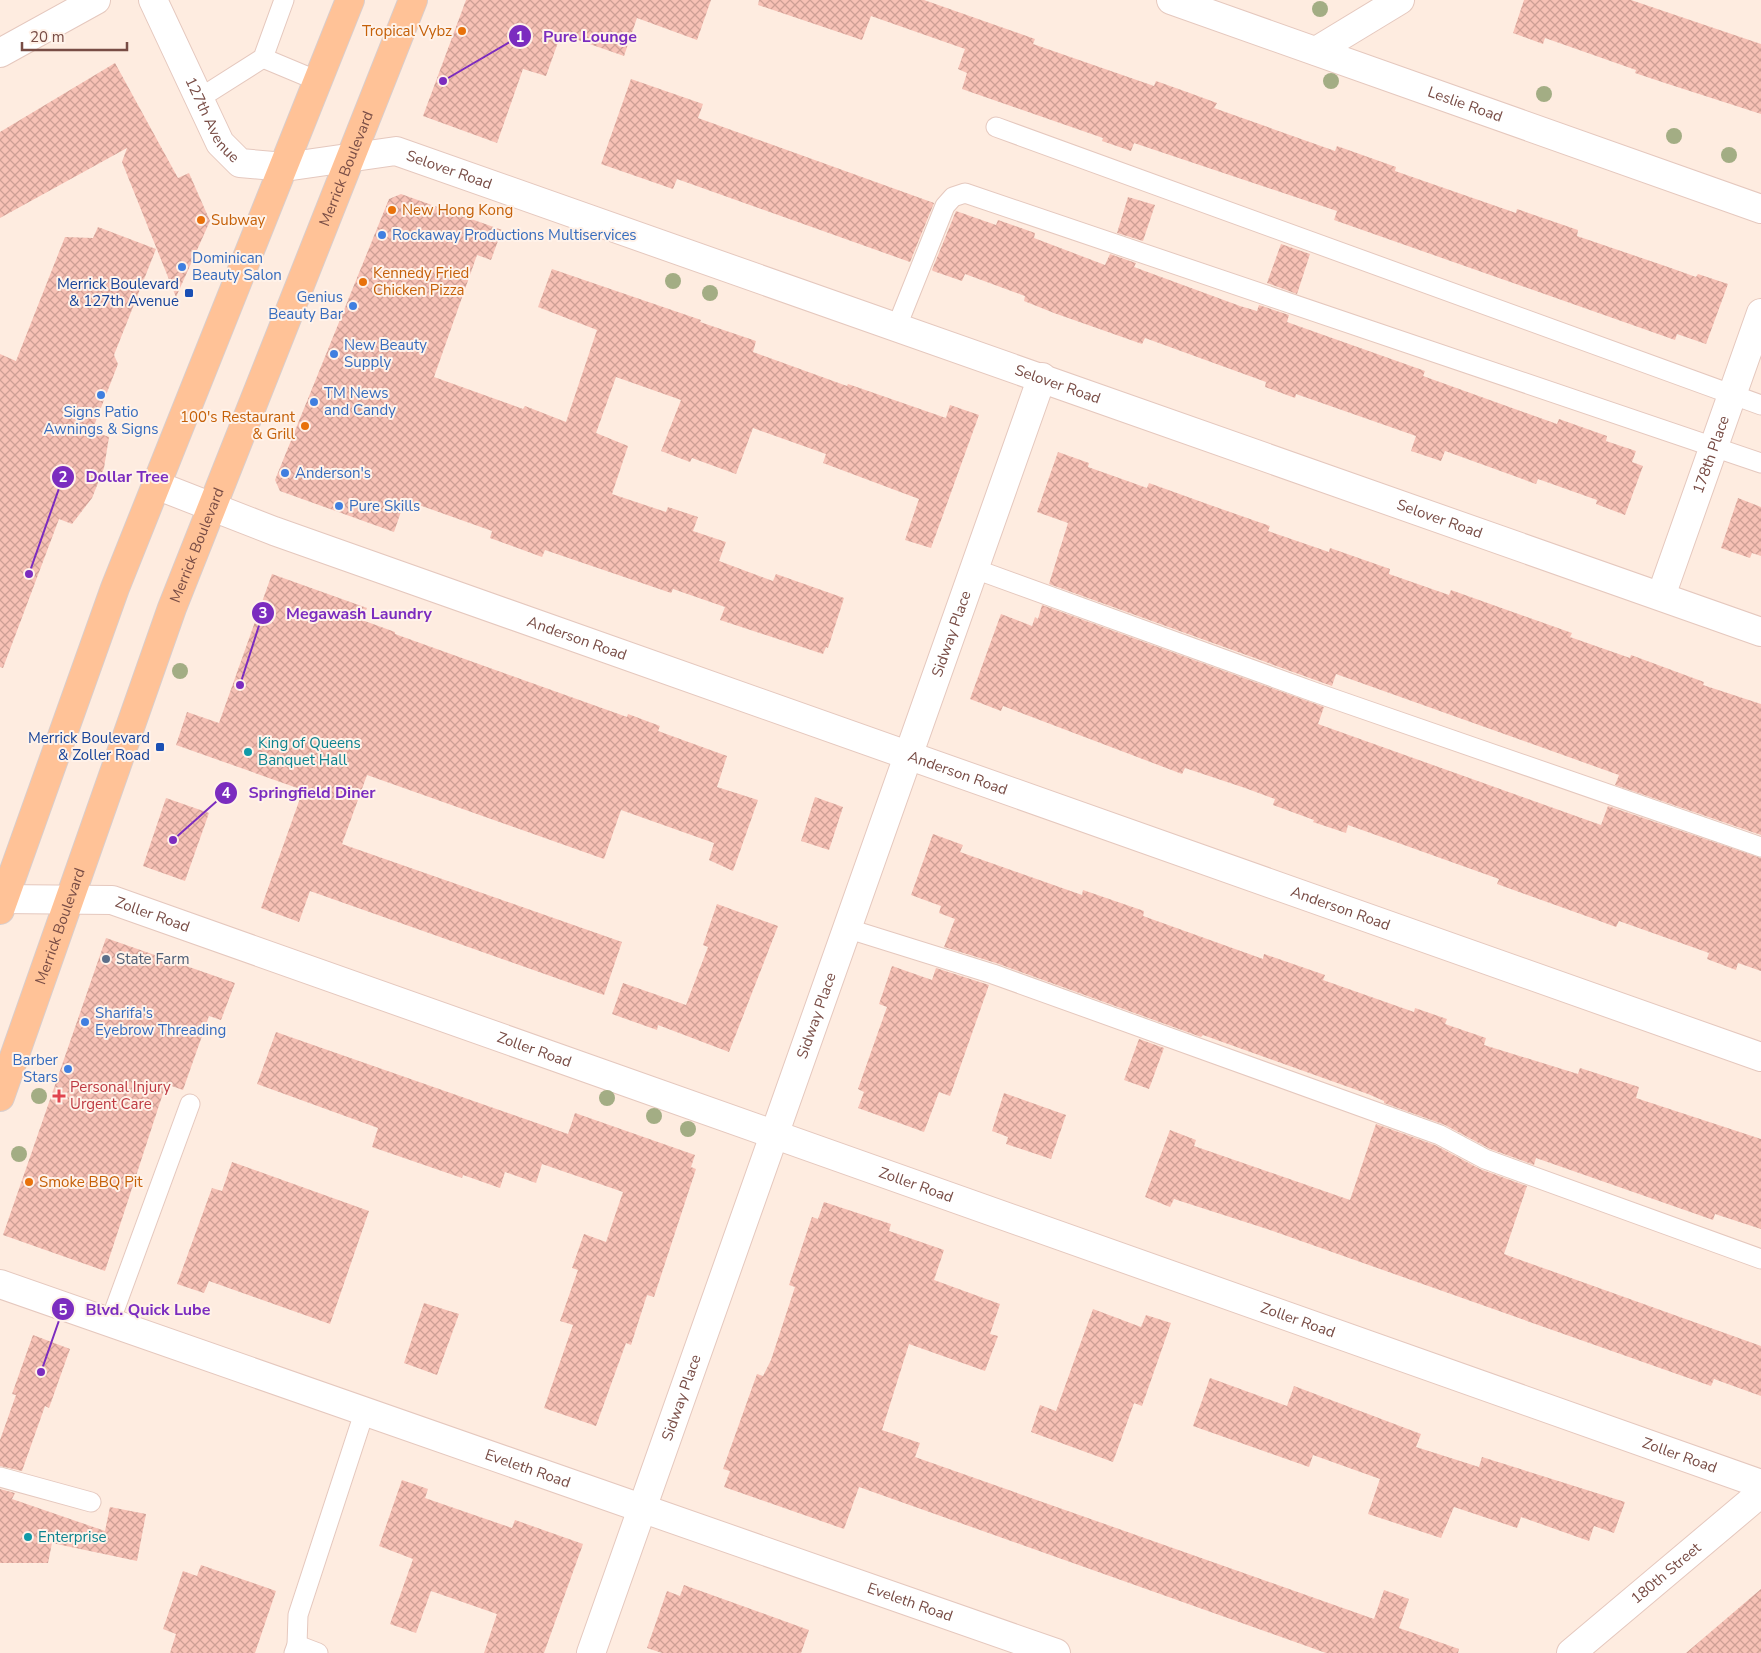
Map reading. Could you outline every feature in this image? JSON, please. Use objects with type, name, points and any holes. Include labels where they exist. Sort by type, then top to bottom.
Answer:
[{"type":"main road","points":[[1,903],[112,597],[350,0]]},
{"type":"main road","name":"Merrick Boulevard","points":[[0,1097],[172,608],[352,158],[412,0]]},
{"type":"street","points":[[0,53],[96,0]]},
{"type":"street","name":"127th Avenue","points":[[153,0],[220,142],[240,163],[285,167],[352,158]]},
{"type":"street","name":"Leslie Road","points":[[1171,0],[1761,209]]},
{"type":"street","points":[[1316,52],[1400,0]]},
{"type":"street","name":"Selover Road","points":[[352,158],[396,151],[1042,377],[1761,632]]},
{"type":"street","name":"178th Place","points":[[1661,596],[1761,313]]},
{"type":"street","name":"Sidway Place","points":[[592,1653],[849,929],[1042,377]]},
{"type":"street","name":"Anderson Road","points":[[156,485],[212,507],[909,756],[1761,1057]]},
{"type":"street","name":"Zoller Road","points":[[1,903],[112,900],[1761,1484]]},
{"type":"street","name":"Eveleth Road","points":[[0,1284],[643,1508],[1018,1647],[1056,1653]]},
{"type":"street","name":"180th Street","points":[[1571,1653],[1761,1493]]},
{"type":"lane","points":[[200,98],[263,58],[284,0]]},
{"type":"lane","points":[[263,58],[318,81]]},
{"type":"lane","points":[[996,127],[1761,405]]},
{"type":"lane","points":[[897,326],[945,206],[953,197],[965,193],[1761,463]]},
{"type":"lane","points":[[975,569],[1314,692],[1761,847]]},
{"type":"lane","points":[[849,929],[994,974],[1440,1135],[1485,1159],[1761,1259]]},
{"type":"lane","points":[[110,1322],[190,1104]]},
{"type":"lane","points":[[318,1653],[296,1649],[298,1615],[365,1410]]},
{"type":"lane","points":[[0,1477],[91,1502]]},
{"type":"building","points":[[466,0],[711,0],[697,40],[637,18],[624,56],[561,34],[546,76],[523,69],[497,143],[423,116]]},
{"type":"building","points":[[759,0],[924,0],[1035,39],[1033,44],[1154,86],[1156,81],[1217,103],[1214,108],[1335,151],[1337,146],[1396,167],[1395,171],[1516,213],[1517,209],[1578,230],[1577,236],[1696,277],[1698,274],[1728,284],[1706,344],[1677,334],[1675,340],[1334,220],[1337,211],[1134,143],[1131,151],[1102,141],[1103,138],[962,89],[967,73],[958,69],[965,49],[871,16],[862,40],[758,5]]},
{"type":"building","points":[[1524,0],[1631,0],[1761,44],[1761,114],[1635,73],[1636,70],[1545,38],[1543,44],[1513,33]]},
{"type":"building","points":[[115,63],[178,178],[189,173],[210,221],[176,297],[122,162],[127,148],[0,218],[0,132]]},
{"type":"building","points":[[631,79],[703,104],[698,118],[934,203],[910,262],[677,179],[673,189],[601,164]]},
{"type":"building","points":[[401,194],[502,230],[491,260],[477,255],[434,377],[523,409],[525,406],[566,422],[597,330],[538,307],[552,269],[756,341],[753,352],[847,386],[848,384],[946,418],[950,405],[979,415],[931,548],[905,540],[919,499],[823,463],[826,454],[753,428],[736,474],[692,458],[690,462],[661,451],[681,400],[616,377],[596,433],[628,446],[612,494],[666,512],[668,507],[698,517],[693,531],[726,542],[719,561],[773,581],[776,574],[844,598],[828,648],[826,647],[823,654],[720,620],[725,607],[673,589],[671,593],[545,550],[542,557],[490,538],[492,531],[405,500],[394,532],[280,491],[275,480],[389,199]]},
{"type":"building","points":[[1128,197],[1155,205],[1143,241],[1117,233]]},
{"type":"building","points":[[956,211],[996,225],[998,220],[1035,233],[1034,238],[1105,265],[1110,254],[1136,263],[1134,267],[1240,306],[1257,311],[1259,305],[1289,315],[1287,322],[1425,371],[1423,376],[1557,424],[1559,419],[1607,436],[1606,441],[1636,451],[1632,462],[1643,466],[1625,515],[1596,504],[1597,500],[1538,479],[1536,484],[1445,451],[1441,461],[1411,451],[1416,436],[1296,394],[1295,398],[1265,387],[1266,382],[1145,338],[1142,344],[1054,313],[1024,301],[1025,296],[965,274],[962,281],[933,271]]},
{"type":"building","points":[[98,227],[156,249],[114,355],[118,364],[92,431],[109,437],[104,468],[92,498],[72,524],[59,519],[3,668],[0,667],[0,354],[16,361],[65,237],[93,238]]},
{"type":"building","points":[[1281,244],[1310,254],[1297,294],[1267,283]]},
{"type":"building","points":[[1058,452],[1089,463],[1088,467],[1147,488],[1149,483],[1270,526],[1268,531],[1329,552],[1330,548],[1390,569],[1389,574],[1449,595],[1451,590],[1572,633],[1570,637],[1630,658],[1631,655],[1704,682],[1703,685],[1761,704],[1761,835],[1615,785],[1619,775],[1336,674],[1332,686],[1049,584],[1068,523],[1037,512]]},
{"type":"building","points":[[1738,498],[1761,507],[1761,556],[1752,553],[1750,558],[1721,548]]},
{"type":"building","points":[[272,574],[367,608],[362,620],[395,632],[395,634],[627,717],[628,714],[660,726],[658,731],[727,756],[717,787],[758,800],[733,871],[709,860],[714,843],[621,810],[604,859],[367,775],[342,844],[622,942],[604,995],[310,891],[299,922],[261,908],[303,790],[176,745],[187,712],[219,723]]},
{"type":"building","points":[[1042,605],[1324,707],[1318,724],[1601,825],[1608,806],[1761,858],[1761,971],[1738,963],[1736,970],[1707,959],[1709,953],[1619,921],[1616,927],[1497,884],[1499,879],[1348,825],[1346,833],[1313,822],[1314,820],[1273,805],[1275,799],[1245,788],[1185,768],[1182,774],[1003,706],[1001,711],[970,699],[1001,614],[1032,626],[1035,617],[1038,619]]},
{"type":"building","points":[[815,797],[843,807],[829,850],[801,841]]},
{"type":"building","points":[[166,798],[209,813],[185,881],[143,866]]},
{"type":"building","points":[[933,834],[963,845],[960,852],[1082,895],[1083,890],[1144,911],[1143,916],[1263,959],[1264,954],[1325,975],[1323,980],[1414,1012],[1415,1008],[1447,1019],[1445,1024],[1486,1038],[1484,1045],[1578,1074],[1580,1068],[1639,1087],[1636,1098],[1761,1139],[1761,1229],[1715,1214],[1713,1220],[1536,1158],[1534,1165],[1490,1149],[1445,1125],[1384,1103],[1384,1101],[1368,1094],[1203,1035],[1201,1037],[996,963],[944,947],[955,919],[939,913],[941,906],[911,895]]},
{"type":"building","points":[[717,904],[778,926],[729,1052],[658,1025],[657,1030],[612,1014],[623,983],[686,1005],[708,947],[703,945]]},
{"type":"building","points":[[106,938],[235,983],[221,1020],[209,1016],[183,1090],[166,1084],[105,1271],[3,1235]]},
{"type":"building","points":[[892,966],[932,980],[936,968],[989,985],[950,1096],[939,1092],[924,1132],[858,1108],[864,1092],[858,1089],[887,1007],[879,1004]]},
{"type":"building","points":[[276,1032],[568,1134],[575,1113],[695,1155],[691,1167],[696,1169],[654,1297],[647,1295],[631,1345],[626,1343],[596,1426],[544,1408],[573,1325],[560,1321],[578,1270],[572,1268],[584,1234],[606,1242],[623,1192],[542,1164],[536,1183],[505,1172],[500,1188],[463,1175],[462,1178],[372,1147],[378,1128],[257,1084]]},
{"type":"building","points":[[1139,1039],[1164,1048],[1149,1089],[1124,1080]]},
{"type":"building","points":[[1004,1093],[1066,1115],[1051,1159],[1006,1144],[1008,1137],[992,1131]]},
{"type":"building","points":[[1376,1124],[1435,1145],[1480,1169],[1527,1186],[1504,1254],[1761,1346],[1761,1396],[1714,1379],[1711,1386],[1267,1229],[1174,1199],[1170,1207],[1145,1197],[1170,1130],[1196,1140],[1194,1146],[1350,1200]]},
{"type":"building","points":[[232,1162],[369,1211],[330,1324],[209,1281],[204,1293],[177,1284],[212,1188],[222,1191]]},
{"type":"building","points":[[824,1202],[891,1224],[889,1231],[944,1250],[934,1280],[1000,1304],[990,1334],[998,1336],[985,1371],[909,1344],[882,1430],[920,1443],[915,1457],[1374,1619],[1384,1590],[1409,1599],[1399,1628],[1459,1649],[1458,1653],[1326,1653],[859,1487],[844,1529],[724,1487],[730,1471],[723,1469],[757,1374],[763,1376],[771,1360],[795,1287],[789,1285],[812,1217],[818,1219]]},
{"type":"building","points":[[424,1303],[459,1314],[437,1375],[404,1363]]},
{"type":"building","points":[[1093,1309],[1141,1327],[1146,1315],[1171,1323],[1142,1406],[1134,1403],[1113,1462],[1031,1432],[1040,1405],[1056,1411]]},
{"type":"building","points":[[33,1335],[70,1349],[49,1408],[45,1406],[22,1471],[0,1466],[0,1440],[16,1395],[12,1394]]},
{"type":"building","points":[[1210,1378],[1287,1406],[1294,1386],[1421,1434],[1416,1447],[1479,1467],[1482,1457],[1625,1502],[1614,1533],[1594,1526],[1589,1541],[1521,1517],[1517,1528],[1454,1507],[1441,1538],[1368,1514],[1380,1479],[1313,1455],[1309,1467],[1193,1426]]},
{"type":"building","points":[[402,1480],[428,1489],[425,1498],[512,1528],[515,1520],[583,1544],[544,1653],[484,1653],[497,1614],[431,1591],[416,1633],[390,1624],[413,1559],[379,1546]]},
{"type":"building","points":[[0,1489],[15,1493],[12,1499],[105,1531],[110,1507],[146,1514],[137,1561],[52,1543],[48,1563],[0,1563]]},
{"type":"building","points":[[201,1565],[276,1591],[255,1653],[170,1653],[176,1634],[163,1629],[183,1571],[197,1576]]},
{"type":"building","points":[[684,1585],[809,1630],[801,1653],[662,1653],[647,1648],[667,1591],[680,1596]]},
{"type":"building","points":[[1761,1589],[1761,1653],[1686,1653]]},
{"type":"place","name":"Tropical Vybz","points":[[462,31]]},
{"type":"place","name":"Pure Lounge","points":[[443,81]]},
{"type":"place","name":"New Hong Kong","points":[[392,210]]},
{"type":"place","name":"Subway","points":[[201,220]]},
{"type":"place","name":"Rockaway Productions Multiservices","points":[[382,235]]},
{"type":"place","name":"Dominican Beauty Salon","points":[[182,267]]},
{"type":"place","name":"Kennedy Fried Chicken Pizza","points":[[363,282]]},
{"type":"place","name":"Merrick Boulevard & 127th Avenue","points":[[189,293]]},
{"type":"place","name":"Genius Beauty Bar","points":[[353,306]]},
{"type":"place","name":"New Beauty Supply","points":[[334,354]]},
{"type":"place","name":"Signs Patio Awnings & Signs","points":[[101,395]]},
{"type":"place","name":"TM News and Candy","points":[[314,402]]},
{"type":"place","name":"100's Restaurant & Grill","points":[[305,426]]},
{"type":"place","name":"Anderson's","points":[[285,473]]},
{"type":"place","name":"Pure Skills","points":[[339,506]]},
{"type":"place","name":"Dollar Tree","points":[[29,574]]},
{"type":"place","name":"Megawash Laundry","points":[[240,685]]},
{"type":"place","name":"Merrick Boulevard & Zoller Road","points":[[160,747]]},
{"type":"place","name":"King of Queens Banquet Hall","points":[[248,752]]},
{"type":"place","name":"Springfield Diner","points":[[173,840]]},
{"type":"place","name":"State Farm","points":[[106,959]]},
{"type":"place","name":"Sharifa's Eyebrow Threading","points":[[85,1022]]},
{"type":"place","name":"Barber Stars","points":[[68,1069]]},
{"type":"place","name":"Personal Injury Urgent Care","points":[[59,1096]]},
{"type":"place","name":"Smoke BBQ Pit","points":[[29,1182]]},
{"type":"place","name":"Blvd. Quick Lube","points":[[41,1372]]},
{"type":"place","name":"Enterprise","points":[[28,1537]]}]
